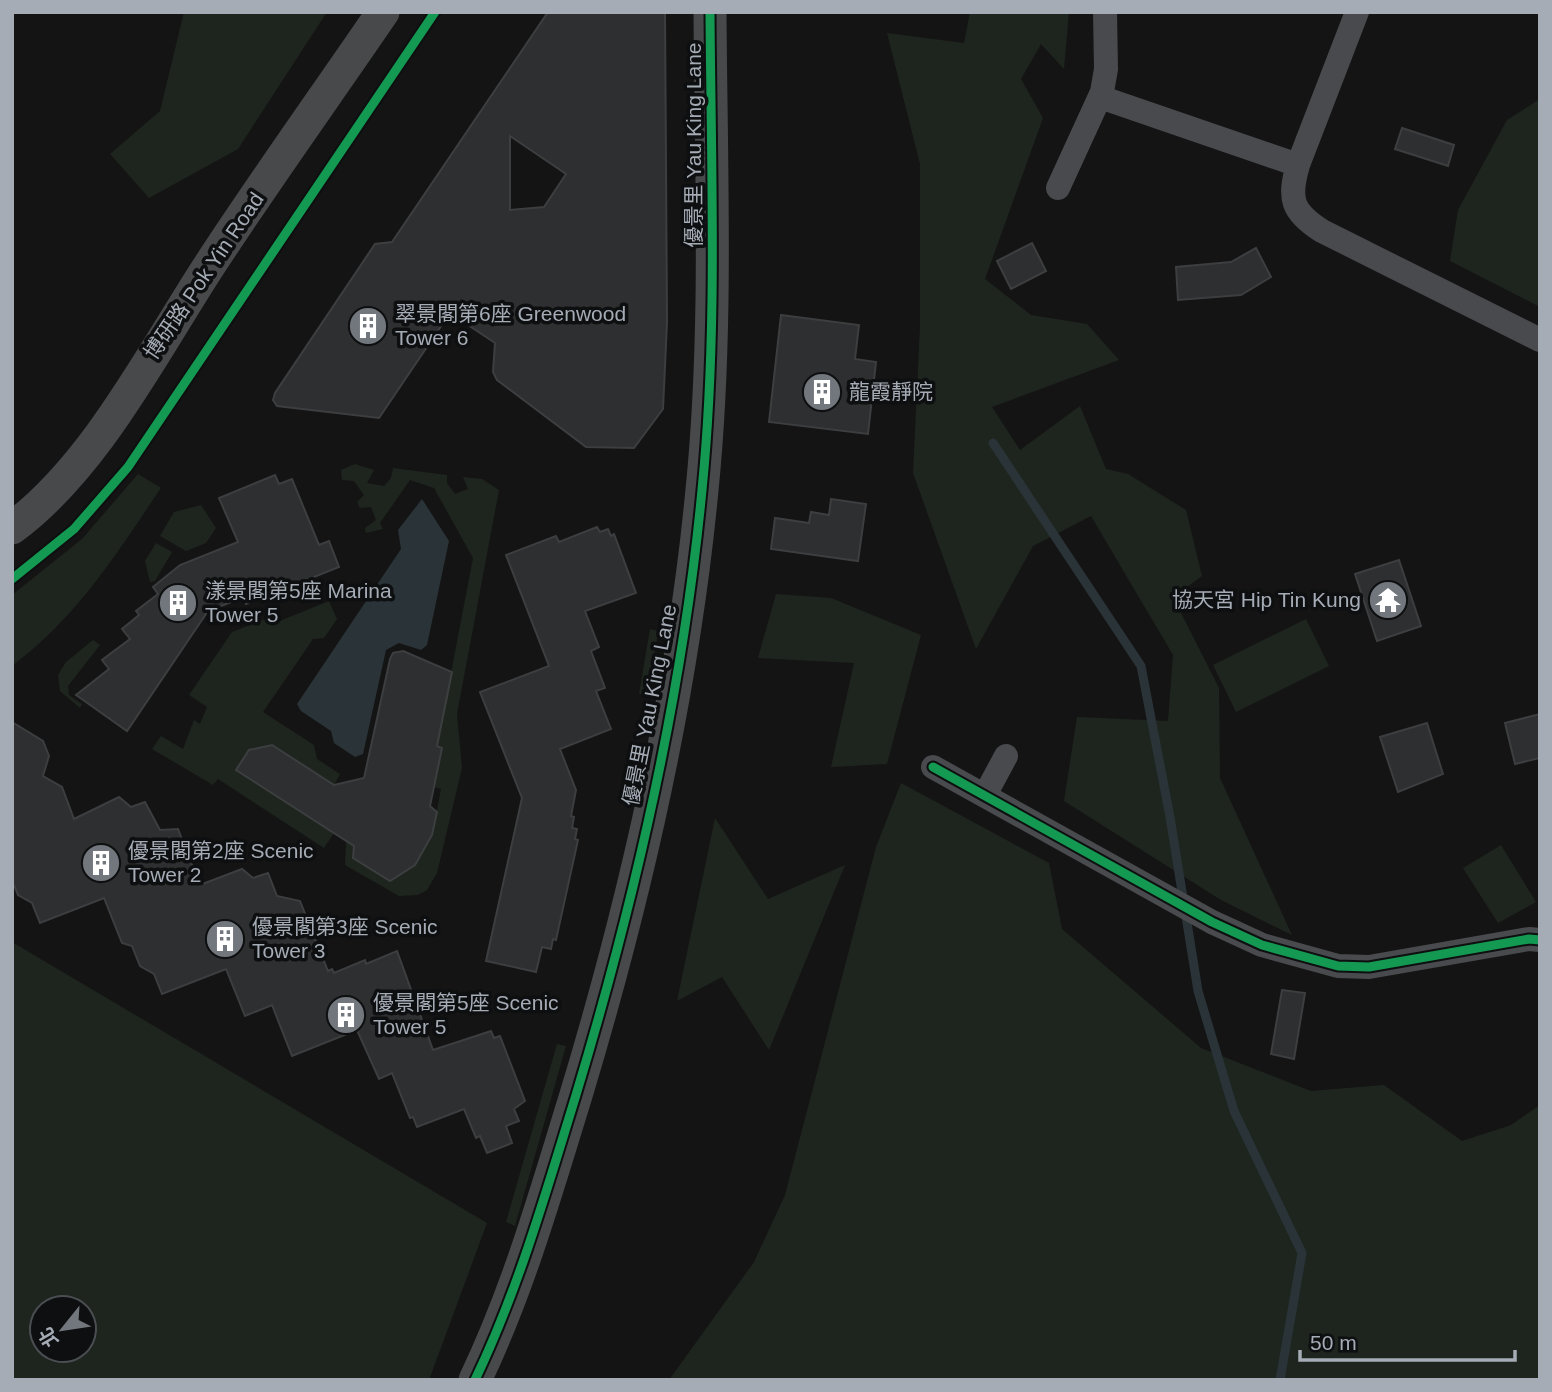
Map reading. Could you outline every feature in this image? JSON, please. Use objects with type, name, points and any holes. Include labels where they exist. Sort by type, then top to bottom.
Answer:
[{"type":"street","name":"博研路 Pok Yin Road","points":[[12,528],[54,491],[95,442],[216,256],[383,12]]},
{"type":"street","name":"優景里 Yau King Lane","points":[[475,1380],[519,1278],[591,1045],[632,884],[668,721],[695,557],[710,384],[710,12]]},
{"type":"street","points":[[1058,188],[1100,97],[1106,69],[1105,12]]},
{"type":"street","points":[[1357,12],[1298,164],[1292,188],[1294,201],[1304,220],[1540,340]]},
{"type":"street","points":[[1100,97],[1298,164]]},
{"type":"street","points":[[985,795],[1006,756]]},
{"type":"street","points":[[933,766],[1212,922],[1262,945],[1338,966],[1379,966],[1529,939],[1540,940]]},
{"type":"shaded area","points":[[184,12],[327,12],[238,149],[149,198],[110,154],[160,111]]},
{"type":"shaded area","points":[[970,12],[1069,12],[1064,69],[1041,44],[1021,79],[1043,118],[985,279],[1031,315],[1087,324],[1119,360],[992,407],[1020,450],[1080,406],[1106,469],[1128,474],[1186,510],[1202,576],[1173,597],[1219,688],[1220,778],[1292,935],[1221,900],[1064,801],[1077,717],[1168,721],[1173,655],[1091,516],[1033,546],[976,649],[913,473],[920,327],[920,164],[887,33],[964,43]]},
{"type":"shaded area","points":[[1540,99],[1540,307],[1450,261],[1458,210],[1507,120]]},
{"type":"shaded area","points":[[355,464],[374,470],[367,483],[384,486],[391,478],[393,468],[447,475],[447,483],[455,494],[468,489],[463,477],[482,479],[499,490],[457,714],[462,768],[437,873],[427,890],[418,895],[399,896],[345,865],[346,841],[354,846],[354,858],[390,881],[414,862],[428,842],[441,789],[434,787],[442,749],[437,746],[473,558],[434,488],[410,480],[380,523],[383,529],[366,533],[365,528],[376,520],[371,507],[360,508],[357,502],[364,495],[354,481],[342,480],[341,470]]},
{"type":"shaded area","points":[[138,474],[161,488],[94,584],[36,647],[12,666],[12,595],[82,539]]},
{"type":"shaded area","points":[[422,499],[449,541],[427,645],[421,650],[399,643],[386,650],[363,754],[355,757],[334,743],[331,731],[301,711],[297,704],[401,549],[398,530]]},
{"type":"shaded area","points":[[201,505],[216,528],[206,543],[186,551],[160,536],[174,512]]},
{"type":"shaded area","points":[[156,543],[172,552],[155,581],[150,582],[145,561]]},
{"type":"shaded area","points":[[776,594],[831,598],[921,635],[887,764],[831,767],[854,663],[758,658]]},
{"type":"shaded area","points":[[329,601],[337,619],[324,638],[313,639],[263,712],[314,745],[317,759],[340,774],[334,785],[272,745],[249,750],[236,770],[334,833],[324,848],[218,779],[213,785],[152,749],[161,736],[183,749],[194,720],[200,724],[207,707],[189,695],[232,632],[268,618],[275,623]]},
{"type":"shaded area","points":[[1306,619],[1329,666],[1236,712],[1213,665]]},
{"type":"shaded area","points":[[650,629],[658,631],[648,696],[639,694]]},
{"type":"shaded area","points":[[93,640],[100,645],[68,686],[69,695],[82,704],[80,708],[60,691],[58,675],[66,662]]},
{"type":"shaded area","points":[[901,783],[1049,863],[1062,929],[1201,1048],[1311,1091],[1384,1085],[1462,1141],[1511,1125],[1540,1105],[1540,1380],[669,1380],[754,1262],[785,1195],[876,847]]},
{"type":"shaded area","points":[[715,818],[768,899],[845,865],[769,1050],[722,977],[677,1001]]},
{"type":"shaded area","points":[[1501,845],[1536,902],[1498,923],[1463,868]]},
{"type":"shaded area","points":[[12,942],[487,1223],[429,1380],[12,1380]]},
{"type":"shaded area","points":[[557,1044],[566,1046],[515,1226],[506,1222]]},
{"type":"building","points":[[548,12],[665,12],[667,322],[663,409],[634,448],[586,447],[497,380],[493,372],[495,343],[450,313],[379,418],[277,406],[273,400],[275,393],[375,244],[392,242]],"holes":[[[510,136],[566,174],[544,207],[510,210]]]},
{"type":"building","points":[[1402,128],[1454,145],[1448,166],[1395,149]]},
{"type":"building","points":[[1032,243],[1046,271],[1011,289],[997,261]]},
{"type":"building","points":[[1256,248],[1271,277],[1241,295],[1178,300],[1176,267],[1231,262]]},
{"type":"building","name":"龍霞靜院","points":[[781,315],[859,325],[855,359],[876,362],[868,434],[769,422]]},
{"type":"building","name":"漾景閣第5座 Marina Tower 5","points":[[275,475],[279,484],[292,479],[319,545],[329,541],[339,567],[246,604],[244,597],[208,611],[127,731],[76,695],[109,669],[102,660],[130,639],[122,629],[139,615],[136,611],[158,594],[153,587],[180,565],[238,542],[219,498]]},
{"type":"building","points":[[831,499],[866,504],[858,561],[771,549],[775,518],[809,523],[811,512],[829,515]]},
{"type":"building","points":[[597,527],[600,532],[608,529],[611,536],[614,534],[636,593],[585,611],[599,647],[591,651],[605,688],[596,691],[611,729],[560,749],[576,790],[571,816],[574,817],[572,828],[577,829],[575,839],[578,840],[556,940],[553,939],[551,949],[542,947],[536,972],[486,961],[522,798],[480,692],[549,666],[506,555],[556,536],[559,542]]},
{"type":"building","name":"協天宮 Hip Tin Kung","points":[[1399,560],[1421,626],[1377,641],[1355,574]]},
{"type":"building","points":[[403,651],[452,672],[437,746],[442,748],[430,806],[437,812],[432,835],[415,865],[390,881],[353,858],[354,846],[236,770],[249,750],[272,745],[334,785],[364,778],[390,659],[393,653]]},
{"type":"building","points":[[1540,714],[1540,758],[1515,764],[1505,723]]},
{"type":"building","points":[[12,722],[43,741],[49,756],[43,776],[62,787],[74,819],[119,797],[131,807],[145,802],[160,830],[178,829],[200,885],[242,869],[253,878],[268,873],[277,896],[300,901],[328,971],[332,969],[334,973],[365,960],[366,964],[397,951],[433,1050],[491,1031],[494,1038],[500,1036],[525,1101],[514,1109],[519,1121],[506,1126],[512,1143],[487,1153],[480,1136],[476,1138],[464,1109],[417,1127],[413,1117],[410,1118],[392,1073],[379,1079],[357,1030],[292,1056],[272,1005],[245,1016],[226,969],[162,994],[154,974],[140,966],[132,946],[122,943],[104,898],[40,923],[32,903],[18,895],[12,880]]},
{"type":"building","points":[[1427,723],[1443,774],[1398,792],[1380,737]]},
{"type":"building","points":[[1282,990],[1305,993],[1294,1059],[1271,1054]]},
{"type":"waterway","points":[[993,443],[1141,666],[1170,817],[1198,991],[1234,1111],[1302,1253],[1280,1380]]},
{"type":"cycle path","points":[[12,579],[74,529],[128,467],[435,12]]},
{"type":"cycle path","points":[[475,1380],[531,1239],[576,1095],[636,872],[669,719],[694,566],[707,430],[712,311],[710,12]]},
{"type":"cycle path","points":[[933,767],[1212,922],[1262,945],[1338,966],[1369,967],[1529,939],[1540,940]]},
{"type":"place","name":"翠景閣第6座 Greenwood Tower 6","points":[[368,326]]},
{"type":"place","name":"龍霞靜院","points":[[822,392]]},
{"type":"place","name":"協天宮 Hip Tin Kung","points":[[1388,600]]},
{"type":"place","name":"漾景閣第5座 Marina Tower 5","points":[[178,603]]},
{"type":"place","name":"優景閣第2座 Scenic Tower 2","points":[[101,863]]},
{"type":"place","name":"優景閣第3座 Scenic Tower 3","points":[[225,939]]},
{"type":"place","name":"優景閣第5座 Scenic Tower 5","points":[[346,1015]]}]
